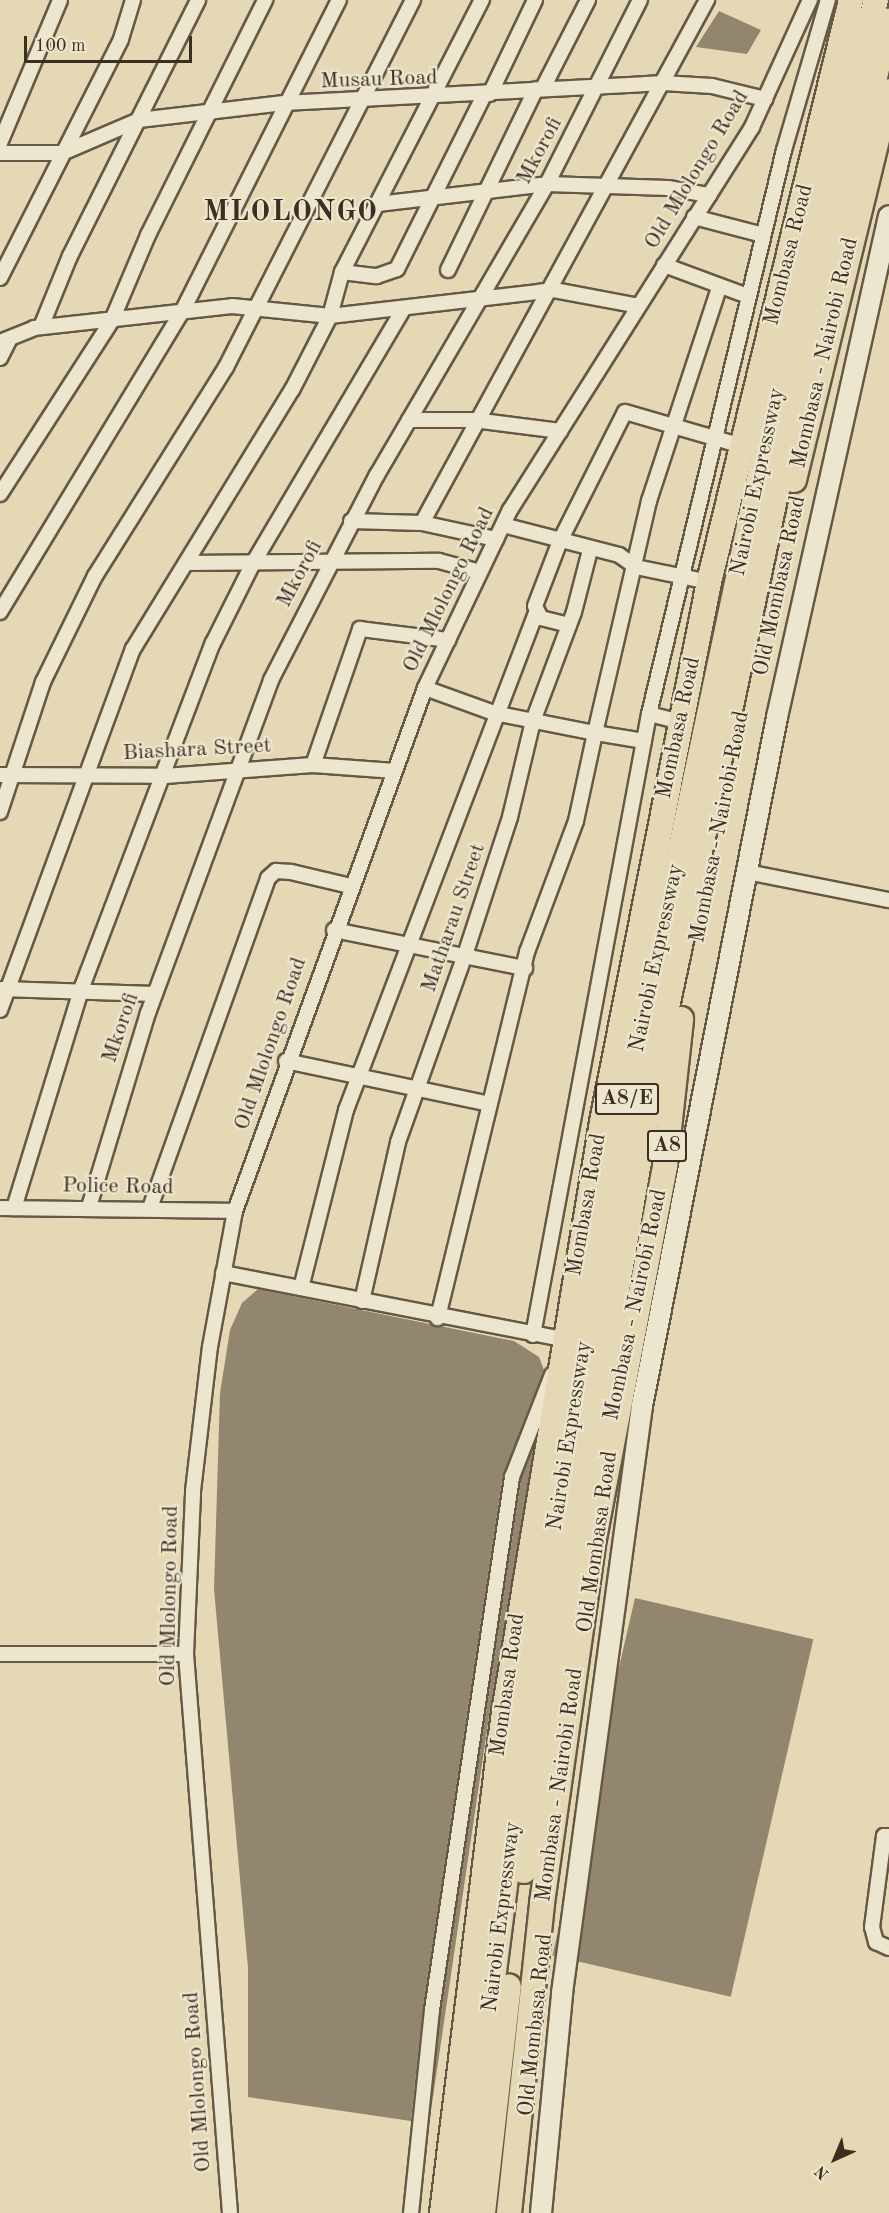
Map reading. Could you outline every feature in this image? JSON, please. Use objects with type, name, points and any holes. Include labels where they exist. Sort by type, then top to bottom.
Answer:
[{"type":"highway","name":"Nairobi Expressway","points":[[463,2213],[533,1668],[627,1100],[782,370],[876,0]]},
{"type":"highway","name":"Mombasa Road","points":[[442,2213],[504,1712],[562,1348],[647,876],[682,722],[709,582],[742,446],[839,2]]},
{"type":"highway","name":"Nairobi Expressway","points":[[483,2213],[518,1915],[570,1561],[662,1035],[813,320],[889,21]]},
{"type":"highway","name":"Mombasa - Nairobi Road","points":[[508,2213],[542,1903],[593,1544],[665,1165],[677,1043],[771,580],[889,91]]},
{"type":"street","points":[[0,143],[60,0]]},
{"type":"street","points":[[0,278],[122,39],[133,0]]},
{"type":"street","points":[[41,327],[70,256],[198,0]]},
{"type":"street","points":[[0,494],[112,320],[148,235],[265,0]]},
{"type":"street","points":[[0,612],[183,310],[284,103],[339,0]]},
{"type":"street","points":[[0,812],[6,775],[43,682],[95,576],[226,366],[413,0]]},
{"type":"street","points":[[0,1010],[5,989],[87,776],[133,648],[292,390],[330,316],[342,272],[434,99],[482,0]]},
{"type":"street","points":[[342,272],[377,276],[397,269],[535,0]]},
{"type":"street","points":[[448,270],[539,89],[588,0]]},
{"type":"street","name":"Mkorofi","points":[[89,1207],[155,994],[242,770],[271,680],[351,521],[547,184],[640,0]]},
{"type":"street","points":[[422,523],[474,420],[554,290],[707,0]]},
{"type":"street","name":"Old Mlolongo Road","points":[[230,2213],[186,1654],[188,1536],[223,1274],[235,1211],[286,1061],[425,688],[480,572],[503,525],[709,195],[765,99],[810,0]]},
{"type":"street","points":[[533,1335],[649,714],[763,235],[839,2]]},
{"type":"street","name":"Musau Road","points":[[0,153],[62,153],[139,120],[212,109],[284,103],[362,103],[539,89],[663,83],[712,86],[765,99]]},
{"type":"street","points":[[378,204],[547,184],[608,186],[709,195]]},
{"type":"street","name":"Old Mombasa Road","points":[[541,2213],[562,1993],[632,1469],[747,872],[829,472],[889,216]]},
{"type":"street","points":[[694,217],[763,235]]},
{"type":"street","points":[[664,266],[719,288],[748,296]]},
{"type":"street","points":[[438,1318],[525,968],[576,821],[636,567],[649,501],[719,288]]},
{"type":"street","points":[[0,358],[5,340],[41,327],[183,310],[257,307],[330,316],[402,311],[554,290],[639,306]]},
{"type":"street","points":[[7,1208],[81,992],[165,776],[213,643],[252,565],[402,311]]},
{"type":"street","name":"Matharau Street","points":[[301,1288],[336,1144],[409,947],[481,763],[494,713],[536,613],[560,541],[626,412],[675,424]]},
{"type":"street","points":[[409,420],[474,420],[560,431]]},
{"type":"street","points":[[675,424],[715,440],[742,446]]},
{"type":"street","points":[[351,521],[422,523],[496,539]]},
{"type":"street","points":[[503,525],[590,550],[619,555],[636,567],[709,582]]},
{"type":"street","name":"Matharau Street","points":[[362,1301],[386,1185],[510,817],[532,721],[569,625],[590,550]]},
{"type":"street","points":[[186,562],[252,565],[330,561],[439,561],[480,572]]},
{"type":"street","points":[[536,613],[569,625]]},
{"type":"street","points":[[313,765],[360,629],[448,640]]},
{"type":"street","points":[[425,688],[494,713],[644,741]]},
{"type":"street","points":[[649,714],[682,722]]},
{"type":"street","name":"Biashara Street","points":[[6,775],[165,776],[313,765],[395,771]]},
{"type":"street","points":[[150,1208],[268,878],[276,871],[291,872],[350,886]]},
{"type":"street","points":[[747,872],[889,900]]},
{"type":"street","points":[[334,930],[409,947],[465,955],[525,968]]},
{"type":"street","points":[[5,989],[155,994]]},
{"type":"street","points":[[286,1061],[490,1104]]},
{"type":"street","name":"Police Road","points":[[7,1208],[89,1207],[235,1211]]},
{"type":"street","points":[[223,1274],[533,1335],[562,1348],[512,1477],[432,2010],[411,2213]]},
{"type":"street","points":[[0,1654],[186,1654]]},
{"type":"street","points":[[889,1836],[884,1836],[872,1927],[876,1942],[889,1948]]},
{"type":"building","points":[[719,11],[761,30],[747,54],[696,47]]},
{"type":"building","points":[[258,1289],[514,1341],[539,1357],[544,1370],[503,1475],[423,2009],[411,2121],[248,2097],[248,1968],[214,1589],[220,1393],[230,1330],[242,1303]]},
{"type":"building","points":[[534,1446],[490,1710],[429,2124],[441,2011],[521,1479]]},
{"type":"building","points":[[635,1598],[813,1639],[731,1997],[552,1956]]},
{"type":"district","name":"MLOLONGO","points":[[291,213]]}]
